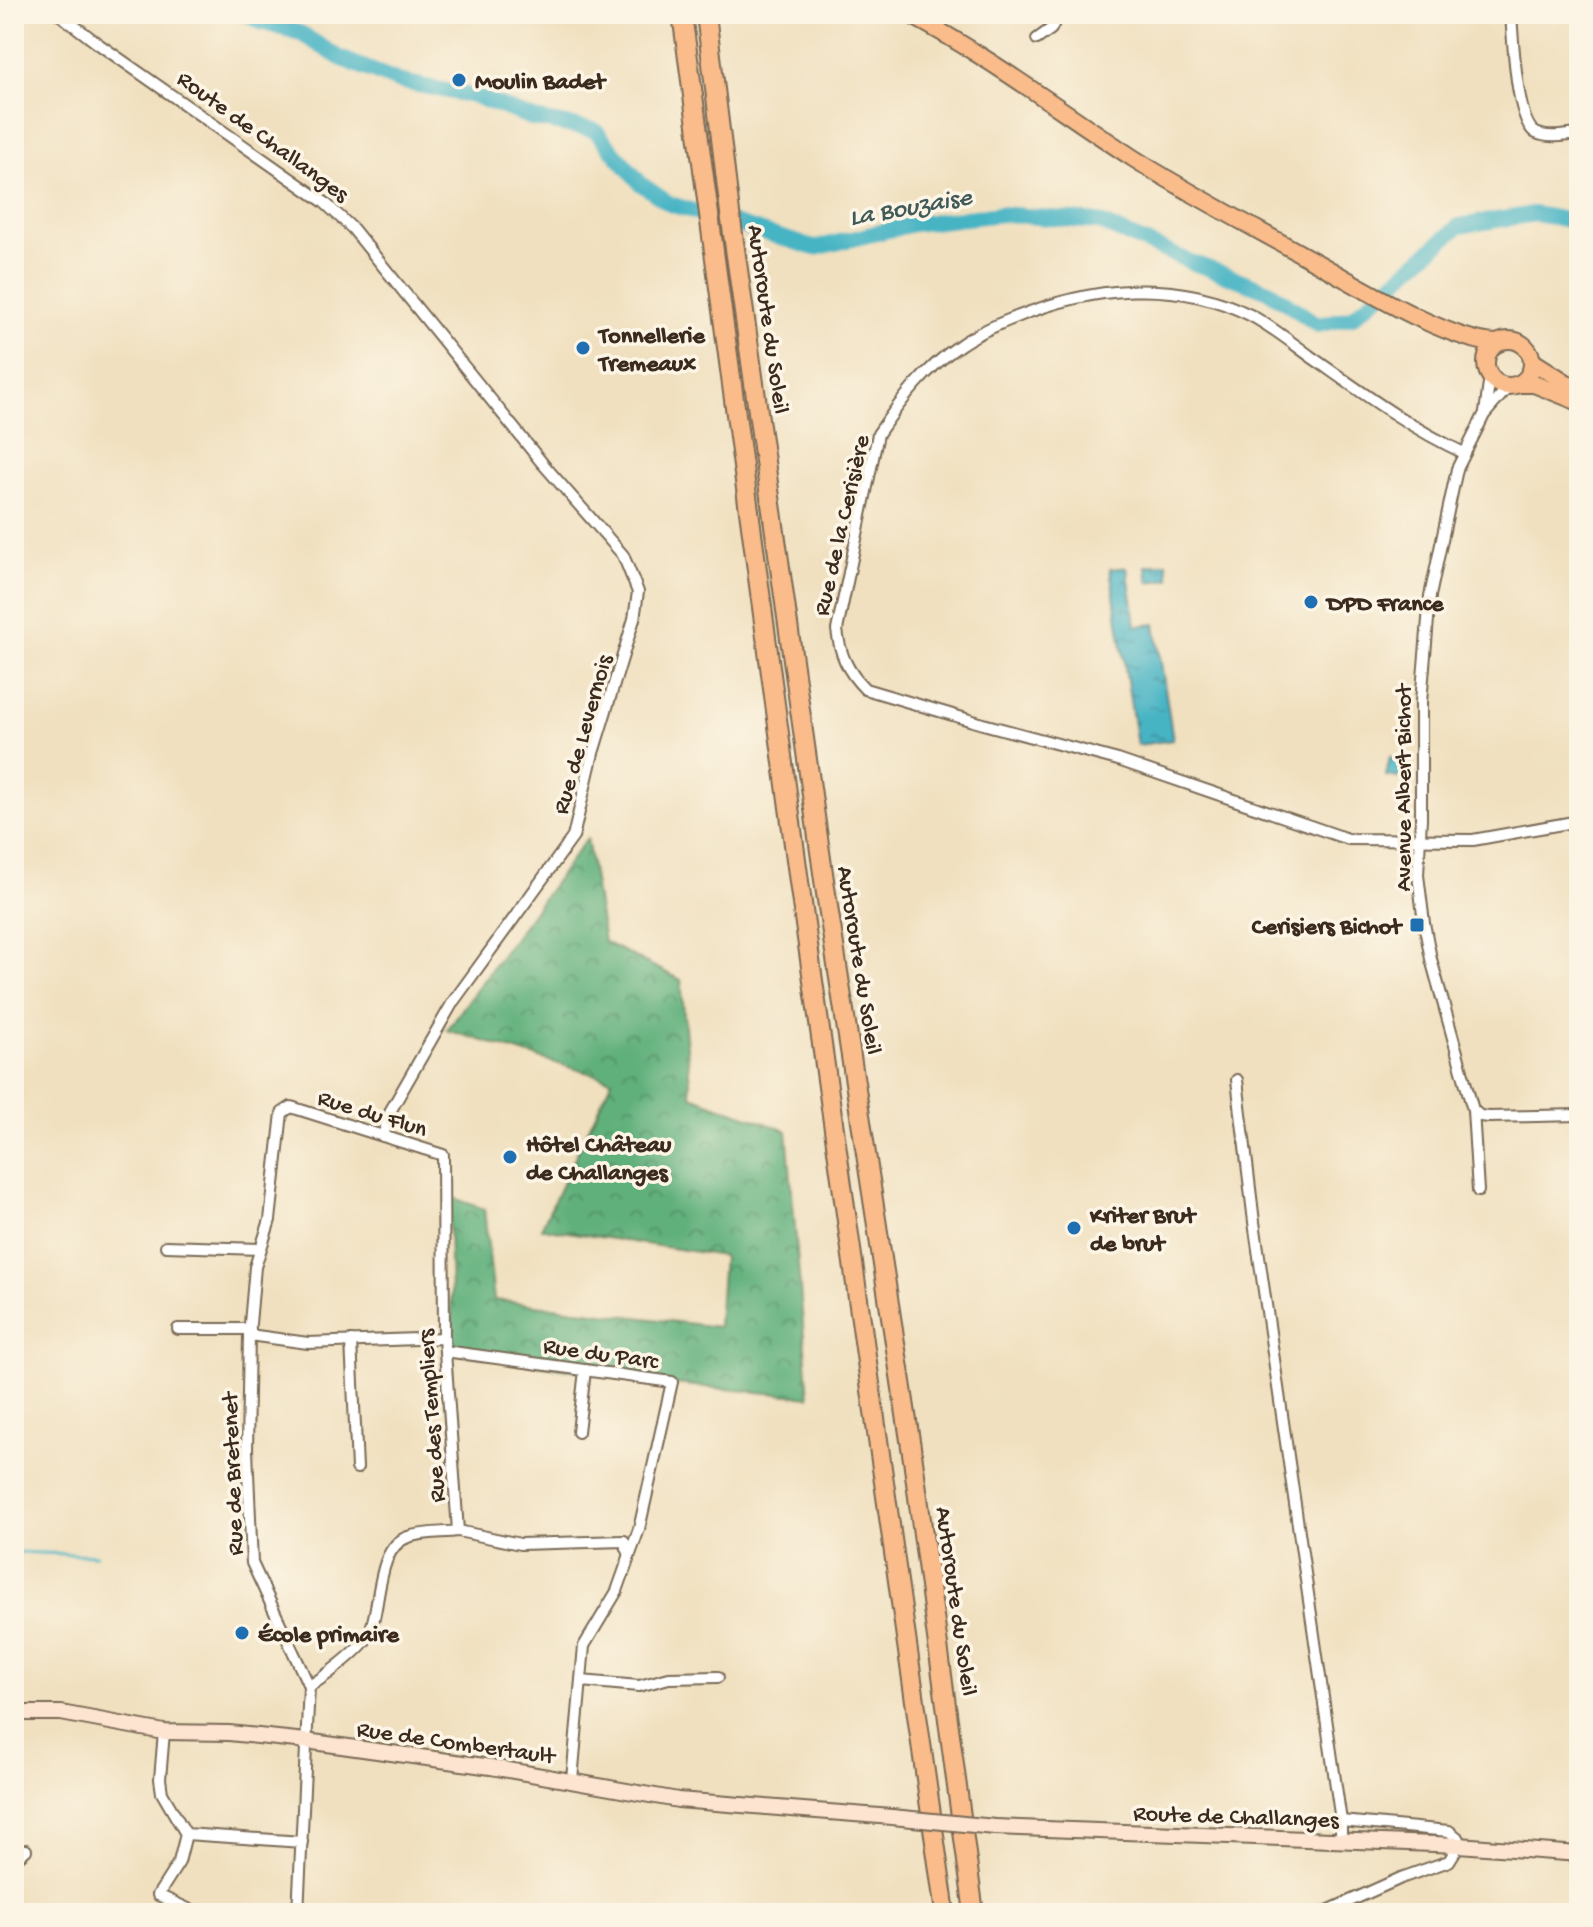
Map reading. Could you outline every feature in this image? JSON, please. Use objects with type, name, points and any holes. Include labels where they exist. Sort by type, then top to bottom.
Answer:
[{"type":"highway","name":"Autoroute du Soleil","points":[[682,14],[800,889],[945,1913]]},
{"type":"highway","name":"Autoroute du Soleil","points":[[706,14],[730,213],[827,902],[913,1460],[974,1913]]},
{"type":"highway","points":[[711,50],[715,14]]},
{"type":"main road","points":[[909,14],[945,33],[1136,159],[1365,290],[1452,332],[1478,341],[1520,343],[1530,353],[1532,361],[1528,377],[1514,385]]},
{"type":"main road","points":[[1452,332],[1481,357],[1498,383],[1534,384],[1579,402]]},
{"type":"main road","points":[[1488,371],[1489,353],[1499,343]]},
{"type":"main road","points":[[1532,361],[1579,391]]},
{"type":"street","name":"Route de Challanges","points":[[59,14],[335,212],[353,229],[543,464]]},
{"type":"street","points":[[1037,39],[1051,29],[1058,14]]},
{"type":"street","points":[[1511,14],[1522,116],[1535,132],[1549,137],[1579,134]]},
{"type":"street","name":"Rue de la Cerisière","points":[[1464,453],[1418,431],[1251,315],[1201,296],[1146,290],[1095,293],[1050,303],[993,326],[961,344],[927,371],[878,434],[837,630],[840,653],[853,676],[865,689],[1118,760],[1348,839],[1473,840],[1579,821]]},
{"type":"street","points":[[1484,415],[1488,371]]},
{"type":"street","points":[[1464,453],[1484,415],[1514,385]]},
{"type":"street","name":"Avenue Albert Bichot","points":[[1464,453],[1457,469],[1427,621],[1421,702],[1418,875],[1431,959],[1473,1110],[1478,1191]]},
{"type":"street","name":"Rue de Levernois","points":[[383,1136],[391,1110],[453,1002],[573,837],[593,753],[634,619],[638,592],[623,555],[543,464]]},
{"type":"street","points":[[1237,1080],[1341,1821],[1341,1841]]},
{"type":"street","name":"Rue du Flun","points":[[291,1107],[443,1155]]},
{"type":"street","name":"Rue de Bretenet","points":[[291,1107],[282,1113],[270,1220],[255,1267],[247,1450],[252,1563],[309,1686]]},
{"type":"street","points":[[1473,1110],[1480,1116],[1489,1117],[1579,1115]]},
{"type":"street","name":"Rue des Templiers","points":[[309,1686],[323,1678],[367,1637],[386,1562],[395,1547],[406,1537],[458,1531],[444,1338],[443,1155]]},
{"type":"street","points":[[166,1246],[260,1249]]},
{"type":"street","points":[[178,1329],[250,1332],[308,1343],[444,1338]]},
{"type":"street","points":[[351,1341],[357,1468]]},
{"type":"street","name":"Rue du Parc","points":[[445,1351],[672,1382],[639,1529],[630,1555]]},
{"type":"street","points":[[578,1432],[585,1370]]},
{"type":"street","points":[[458,1531],[520,1544],[624,1541],[630,1555],[617,1591],[584,1646],[572,1780]]},
{"type":"street","points":[[581,1681],[639,1686],[669,1678],[718,1677]]},
{"type":"street","points":[[298,1913],[309,1686]]},
{"type":"street","name":"Rue de Combertault","points":[[14,1713],[61,1713],[164,1732],[229,1733],[306,1741],[572,1780],[678,1800],[892,1817]]},
{"type":"street","points":[[164,1732],[160,1779],[162,1793],[186,1834],[179,1862],[158,1895],[197,1913]]},
{"type":"street","name":"Route de Challanges","points":[[892,1817],[995,1827],[1459,1845],[1579,1854]]},
{"type":"street","points":[[1323,1913],[1401,1878],[1449,1861],[1459,1845],[1459,1839],[1449,1831],[1341,1821]]},
{"type":"street","points":[[186,1834],[302,1842]]},
{"type":"street","points":[[14,1860],[26,1850]]},
{"type":"green space","points":[[587,838],[604,942],[681,980],[691,1096],[787,1131],[809,1397],[674,1384],[453,1353],[448,1196],[484,1209],[494,1300],[718,1327],[723,1256],[541,1228],[612,1080],[447,1030]]},
{"type":"water","points":[[1167,563],[1169,579],[1149,582],[1146,566]]},
{"type":"water","points":[[1127,567],[1136,626],[1155,624],[1173,740],[1137,745],[1110,569]]},
{"type":"water","points":[[1390,757],[1410,761],[1406,779],[1386,776]]},
{"type":"waterway","name":"La Bouzaise","points":[[247,14],[261,22],[300,33],[340,58],[398,81],[477,97],[534,119],[595,130],[641,184],[670,204],[815,248],[913,224],[1001,214],[1098,222],[1269,291],[1318,325],[1353,317],[1459,226],[1535,214],[1579,222]]},
{"type":"waterway","points":[[14,1552],[96,1555]]},
{"type":"place","name":"Moulin Badet","points":[[459,80]]},
{"type":"place","name":"Tonnellerie Tremeaux","points":[[583,348]]},
{"type":"place","name":"DPD France","points":[[1311,602]]},
{"type":"place","name":"Cerisiers Bichot","points":[[1417,925]]},
{"type":"place","name":"Hôtel Château de Challanges","points":[[510,1157]]},
{"type":"place","name":"Kriter Brut de brut","points":[[1074,1228]]},
{"type":"place","name":"École primaire","points":[[242,1633]]}]
